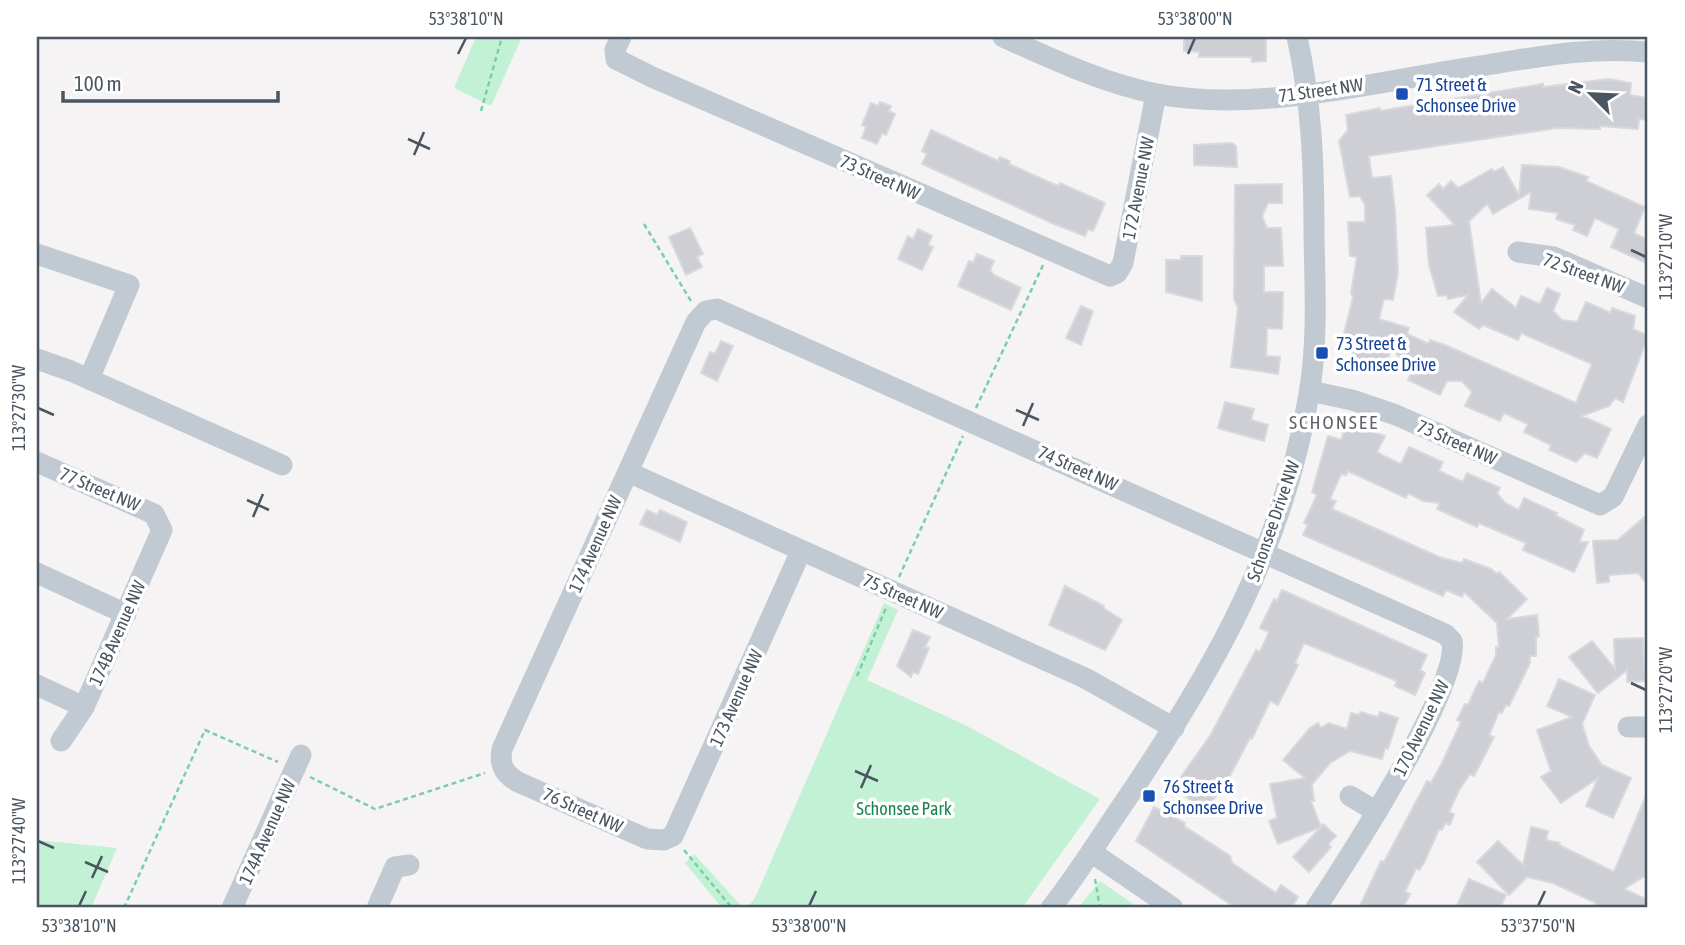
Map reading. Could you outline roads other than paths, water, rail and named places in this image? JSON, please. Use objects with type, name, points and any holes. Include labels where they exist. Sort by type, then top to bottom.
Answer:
[{"type":"street","name":"73 Street NW","points":[[621,37],[615,50],[616,59],[652,77],[1049,251],[1110,275]]},
{"type":"street","name":"Schonsee Drive NW","points":[[1051,908],[1174,729],[1220,650],[1250,590],[1295,458],[1310,391],[1315,279],[1314,149],[1308,92],[1297,37]]},
{"type":"street","name":"71 Street NW","points":[[1016,39],[1104,79],[1157,94],[1239,100],[1549,55],[1644,47]]},
{"type":"street","name":"172 Avenue NW","points":[[1110,275],[1117,273],[1123,263],[1157,94]]},
{"type":"street","name":"72 Street NW","points":[[1518,252],[1554,257],[1648,298]]},
{"type":"street","points":[[37,254],[129,285],[89,379]]},
{"type":"street","name":"74 Street NW","points":[[700,316],[710,310],[727,311],[1437,628],[1452,641]]},
{"type":"street","name":"174 Avenue NW","points":[[504,770],[502,749],[700,316]]},
{"type":"street","points":[[37,359],[89,379],[282,465]]},
{"type":"street","name":"73 Street NW","points":[[1310,391],[1352,400],[1396,415],[1600,505],[1613,498],[1648,425]]},
{"type":"street","name":"77 Street NW","points":[[37,462],[144,509],[159,521]]},
{"type":"street","name":"75 Street NW","points":[[628,472],[1103,687],[1174,729]]},
{"type":"street","name":"174B Avenue NW","points":[[61,741],[84,707],[160,538],[162,530],[159,521]]},
{"type":"street","name":"173 Avenue NW","points":[[668,838],[801,551]]},
{"type":"street","points":[[37,573],[126,614]]},
{"type":"street","name":"170 Avenue NW","points":[[1316,908],[1403,767],[1450,668],[1452,641]]},
{"type":"street","points":[[37,685],[84,707]]},
{"type":"street","name":"174A Avenue NW","points":[[232,908],[296,764]]},
{"type":"street","name":"76 Street NW","points":[[504,770],[518,782],[647,839],[668,838]]},
{"type":"street","points":[[1350,796],[1377,812]]},
{"type":"street","points":[[1091,852],[1172,908]]},
{"type":"street","points":[[377,908],[395,867],[409,865]]},
{"type":"place","name":"71 Street & Schonsee Drive","points":[[1402,94]]},
{"type":"place","name":"73 Street & Schonsee Drive","points":[[1322,353]]},
{"type":"place","name":"76 Street & Schonsee Drive","points":[[1149,796]]},
{"type":"district","name":"SCHONSEE","points":[[1334,422]]},
{"type":"park label","name":"Schonsee Park","points":[[904,808]]}]
